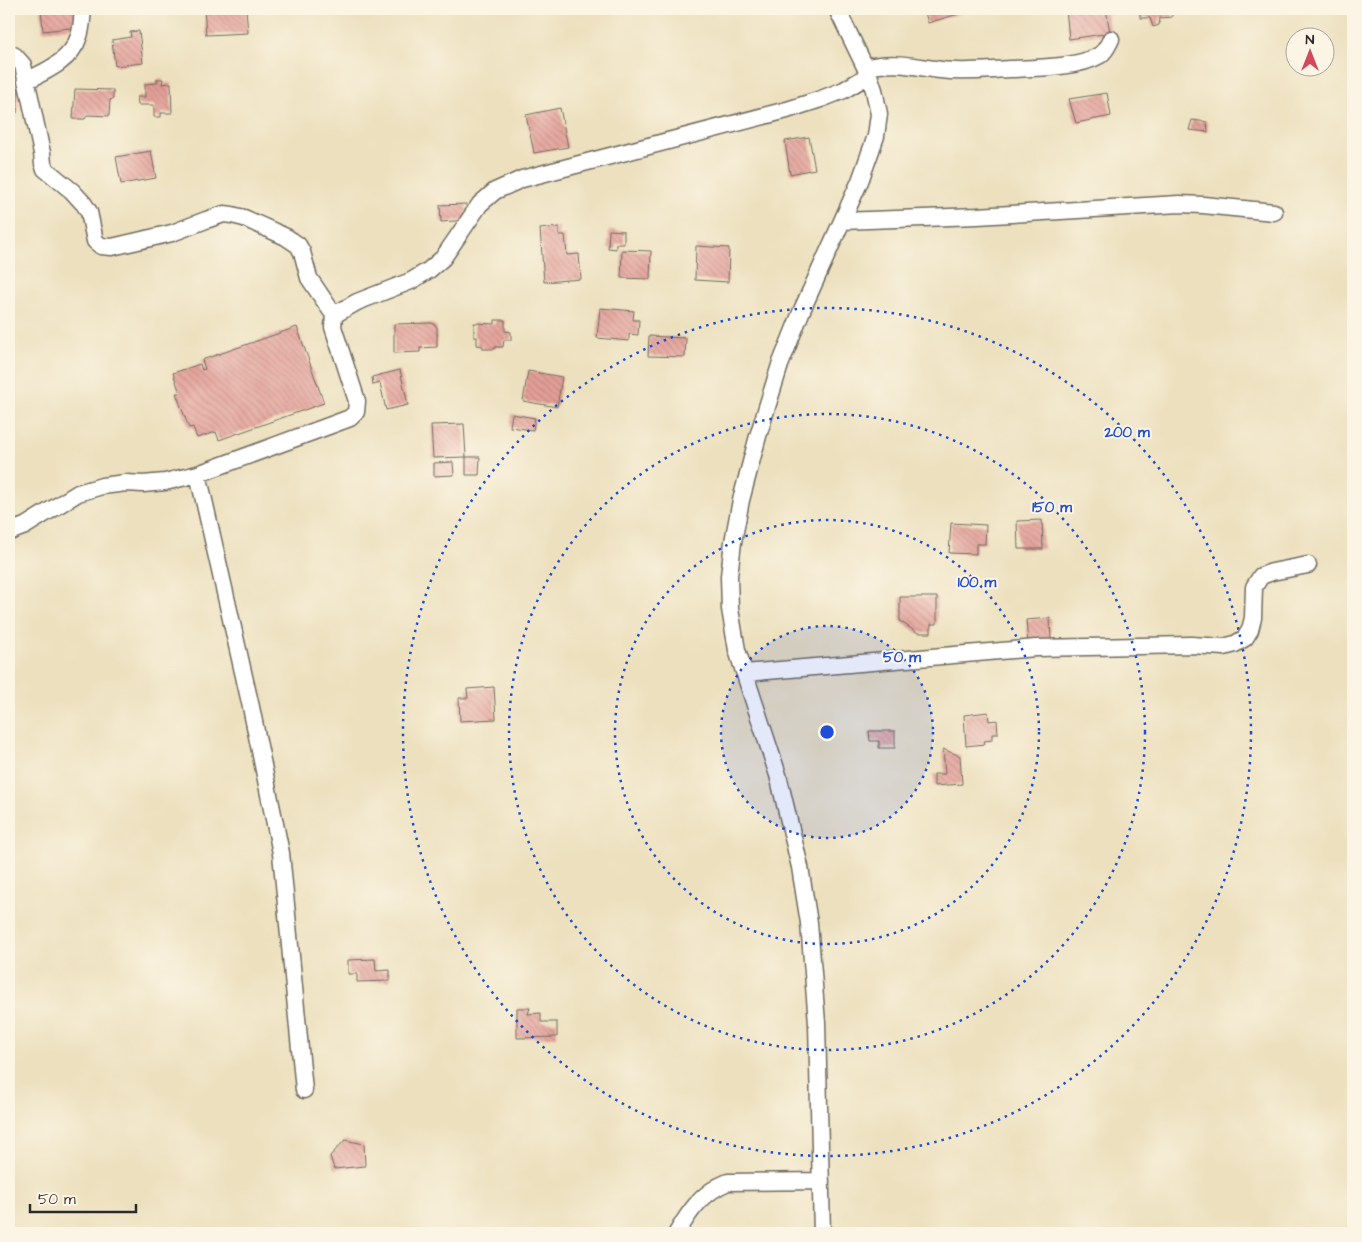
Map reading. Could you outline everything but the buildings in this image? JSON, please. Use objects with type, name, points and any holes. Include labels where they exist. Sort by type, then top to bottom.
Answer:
[{"type":"street","points":[[26,81],[56,66],[69,53],[80,36],[83,9]]},
{"type":"street","points":[[822,1233],[817,1023],[809,922],[800,867],[778,775],[737,650],[730,608],[729,576],[741,500],[780,365],[802,310],[860,181],[876,136],[879,114],[874,90],[868,72],[837,9]]},
{"type":"street","points":[[334,315],[357,302],[411,281],[429,270],[443,258],[480,204],[495,191],[522,179],[787,110],[844,90],[875,65],[898,64],[961,71],[1051,67],[1099,56],[1111,40]]},
{"type":"street","points":[[9,54],[23,65],[45,169],[72,191],[84,204],[89,212],[95,241],[101,246],[112,246],[172,233],[224,214],[232,215],[286,237],[298,245],[302,252],[309,278],[334,315],[333,327],[357,401],[356,412],[350,418],[198,474],[165,482],[102,486],[78,493],[25,526],[9,532]]},
{"type":"street","points":[[842,221],[977,216],[1179,204],[1274,212]]},
{"type":"street","points":[[198,474],[247,689],[281,853],[304,1090]]},
{"type":"street","points":[[745,673],[1036,648],[1191,645],[1224,647],[1236,644],[1245,638],[1250,630],[1254,587],[1261,576],[1308,565]]},
{"type":"street","points":[[677,1233],[702,1198],[716,1187],[728,1182],[821,1181]]}]
